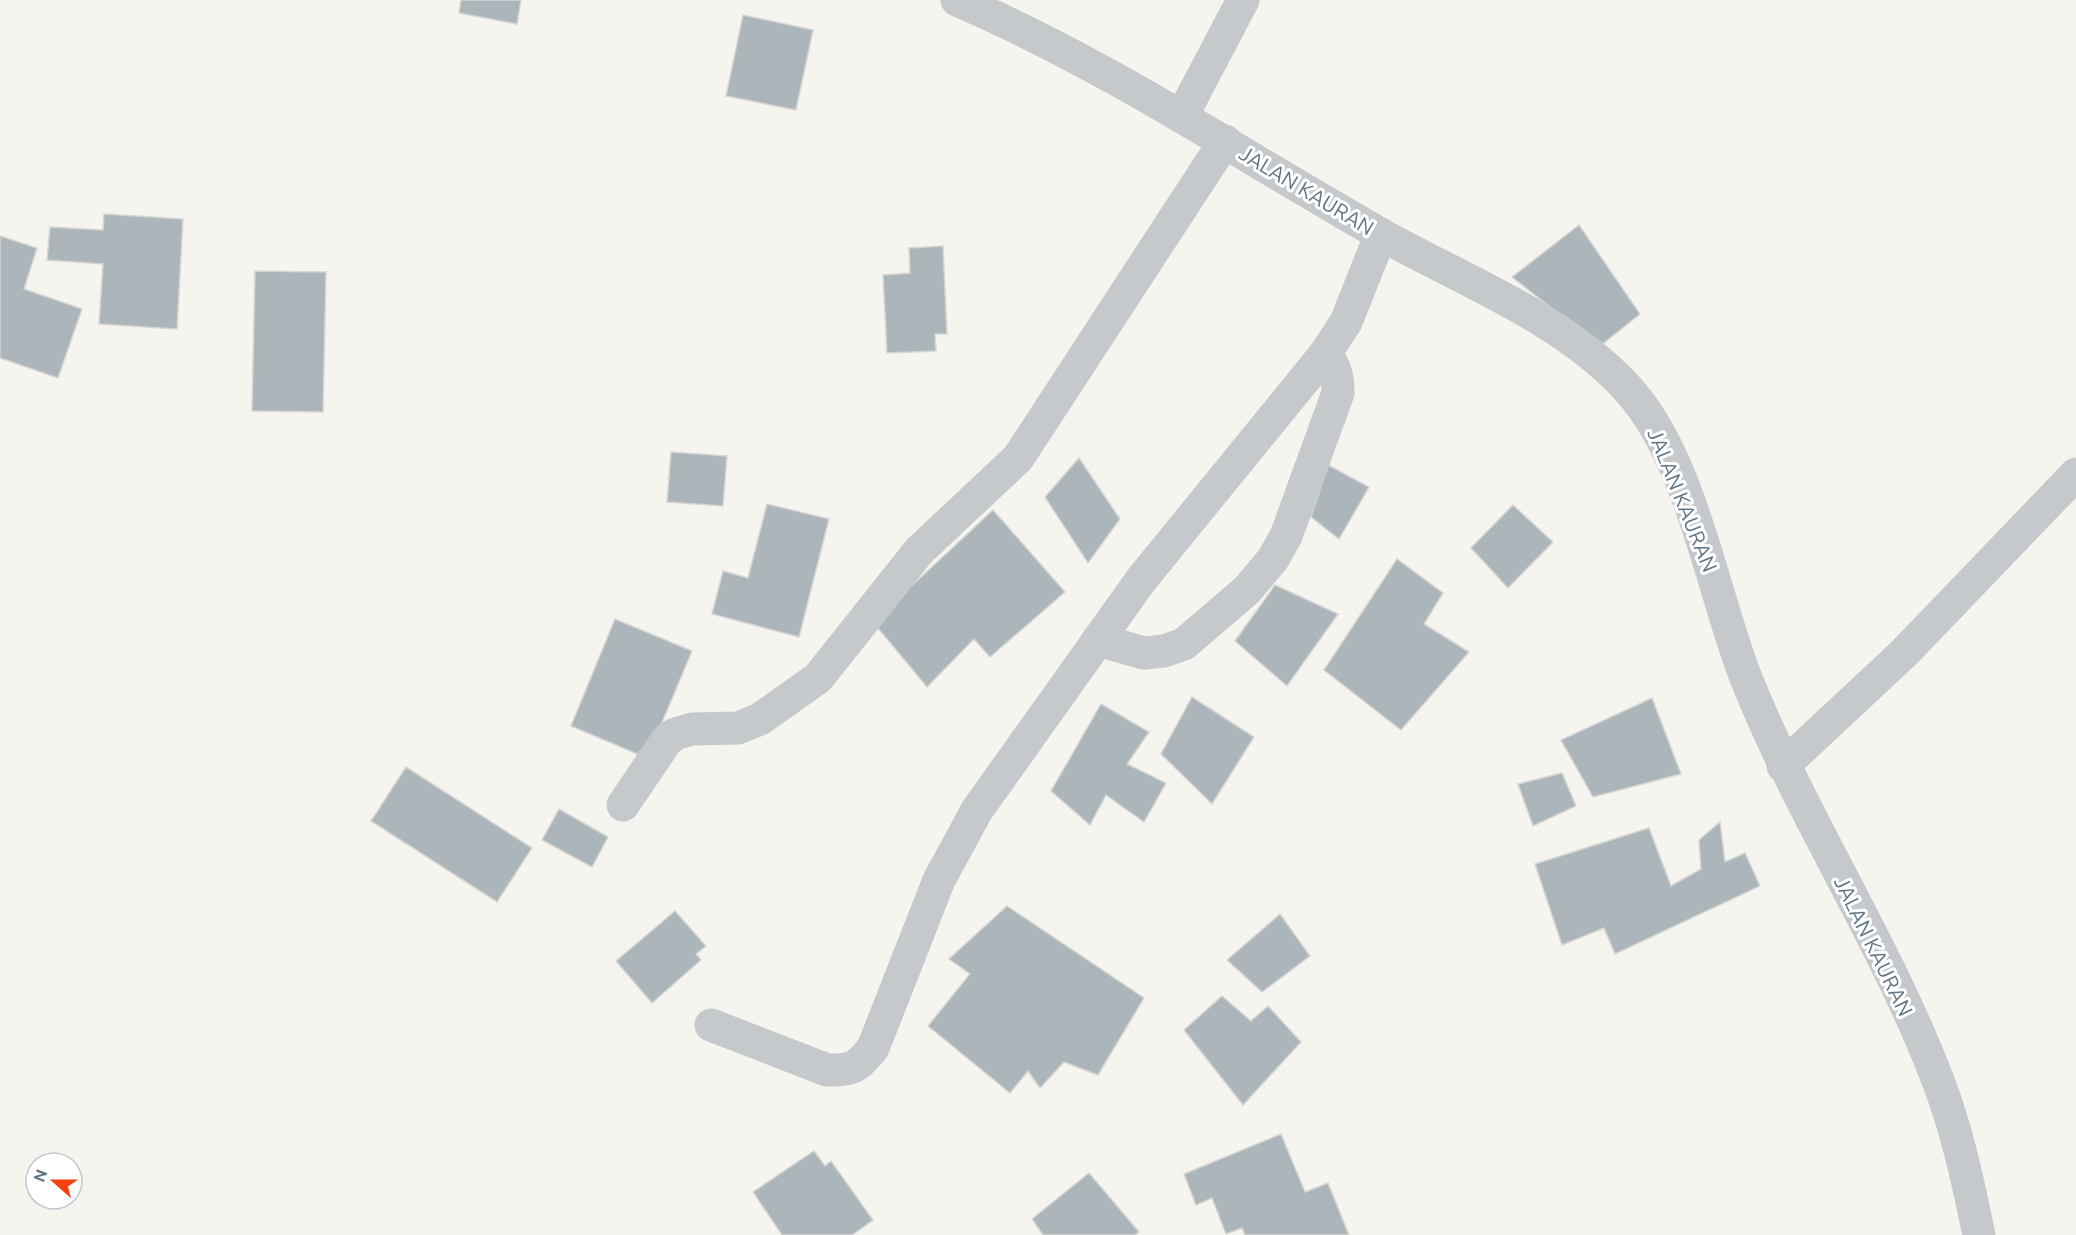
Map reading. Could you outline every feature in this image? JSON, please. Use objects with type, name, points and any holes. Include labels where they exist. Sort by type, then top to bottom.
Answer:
[{"type":"street","name":"JALAN KAURAN","points":[[957,0],[995,16],[1182,116],[1382,234],[1558,332],[1595,357],[1647,411],[1682,486],[1744,674],[1783,766],[1873,940],[1937,1078],[1953,1125],[1979,1235]]},
{"type":"street","points":[[1182,116],[1243,0]]},
{"type":"street","points":[[623,805],[667,740],[675,734],[692,729],[738,728],[753,722],[818,678],[919,551],[1018,458],[1225,141]]},
{"type":"street","points":[[711,1025],[818,1068],[844,1070],[861,1064],[873,1048],[939,880],[977,810],[1141,580],[1325,354],[1346,322],[1382,234]]},
{"type":"street","points":[[1098,640],[1144,652],[1164,651],[1184,644],[1247,590],[1273,559],[1286,536],[1311,460],[1338,393],[1338,377],[1333,363],[1325,354]]},
{"type":"street","points":[[1783,766],[1904,653],[2076,474]]},
{"type":"building","points":[[461,0],[521,0],[517,24],[459,13]]},
{"type":"building","points":[[743,15],[813,30],[796,110],[726,96]]},
{"type":"building","points":[[104,214],[183,219],[177,329],[99,324],[103,264],[47,260],[50,227],[103,230]]},
{"type":"building","points":[[1579,225],[1640,314],[1600,346],[1512,277]]},
{"type":"building","points":[[0,236],[37,248],[24,289],[82,309],[58,378],[0,358]]},
{"type":"building","points":[[943,246],[947,334],[935,334],[936,351],[887,353],[883,275],[910,273],[909,248]]},
{"type":"building","points":[[255,271],[326,272],[323,412],[252,411]]},
{"type":"building","points":[[671,452],[727,456],[723,506],[667,502]]},
{"type":"building","points":[[1079,458],[1120,519],[1088,563],[1045,497]]},
{"type":"building","points":[[1328,465],[1369,487],[1339,539],[1311,517]]},
{"type":"building","points":[[767,504],[829,519],[799,637],[712,614],[723,571],[748,578]]},
{"type":"building","points":[[1513,505],[1553,542],[1508,588],[1471,548]]},
{"type":"building","points":[[993,510],[1065,592],[990,657],[974,639],[927,687],[873,622]]},
{"type":"building","points":[[1397,559],[1443,593],[1424,624],[1469,652],[1401,730],[1324,670]]},
{"type":"building","points":[[1275,585],[1338,614],[1287,686],[1235,641]]},
{"type":"building","points":[[615,619],[692,651],[647,758],[571,726]]},
{"type":"building","points":[[1192,697],[1254,737],[1212,804],[1161,754]]},
{"type":"building","points":[[1652,698],[1681,774],[1593,797],[1561,740]]},
{"type":"building","points":[[1101,704],[1149,732],[1127,764],[1166,783],[1144,822],[1106,795],[1090,825],[1051,791]]},
{"type":"building","points":[[406,767],[532,848],[497,902],[371,821]]},
{"type":"building","points":[[1562,773],[1576,806],[1533,826],[1518,784]]},
{"type":"building","points":[[559,809],[608,837],[592,867],[542,840]]},
{"type":"building","points":[[1720,822],[1725,862],[1745,853],[1760,886],[1615,954],[1604,928],[1562,945],[1535,864],[1649,828],[1671,886],[1701,869],[1699,840]]},
{"type":"building","points":[[1007,906],[1144,998],[1098,1075],[1064,1062],[1040,1088],[1028,1071],[1010,1093],[928,1026],[970,974],[949,959]]},
{"type":"building","points":[[675,911],[706,946],[696,954],[701,960],[652,1003],[616,961]]},
{"type":"building","points":[[1280,914],[1310,956],[1262,992],[1227,960]]},
{"type":"building","points":[[1222,996],[1251,1021],[1268,1006],[1301,1042],[1243,1105],[1184,1030]]},
{"type":"building","points":[[1281,1134],[1305,1192],[1328,1183],[1349,1235],[1245,1235],[1242,1228],[1226,1234],[1212,1198],[1196,1205],[1184,1174]]},
{"type":"building","points":[[814,1151],[825,1166],[831,1161],[873,1220],[852,1235],[782,1235],[753,1192]]},
{"type":"building","points":[[1089,1173],[1139,1232],[1135,1235],[1043,1235],[1032,1219]]}]
